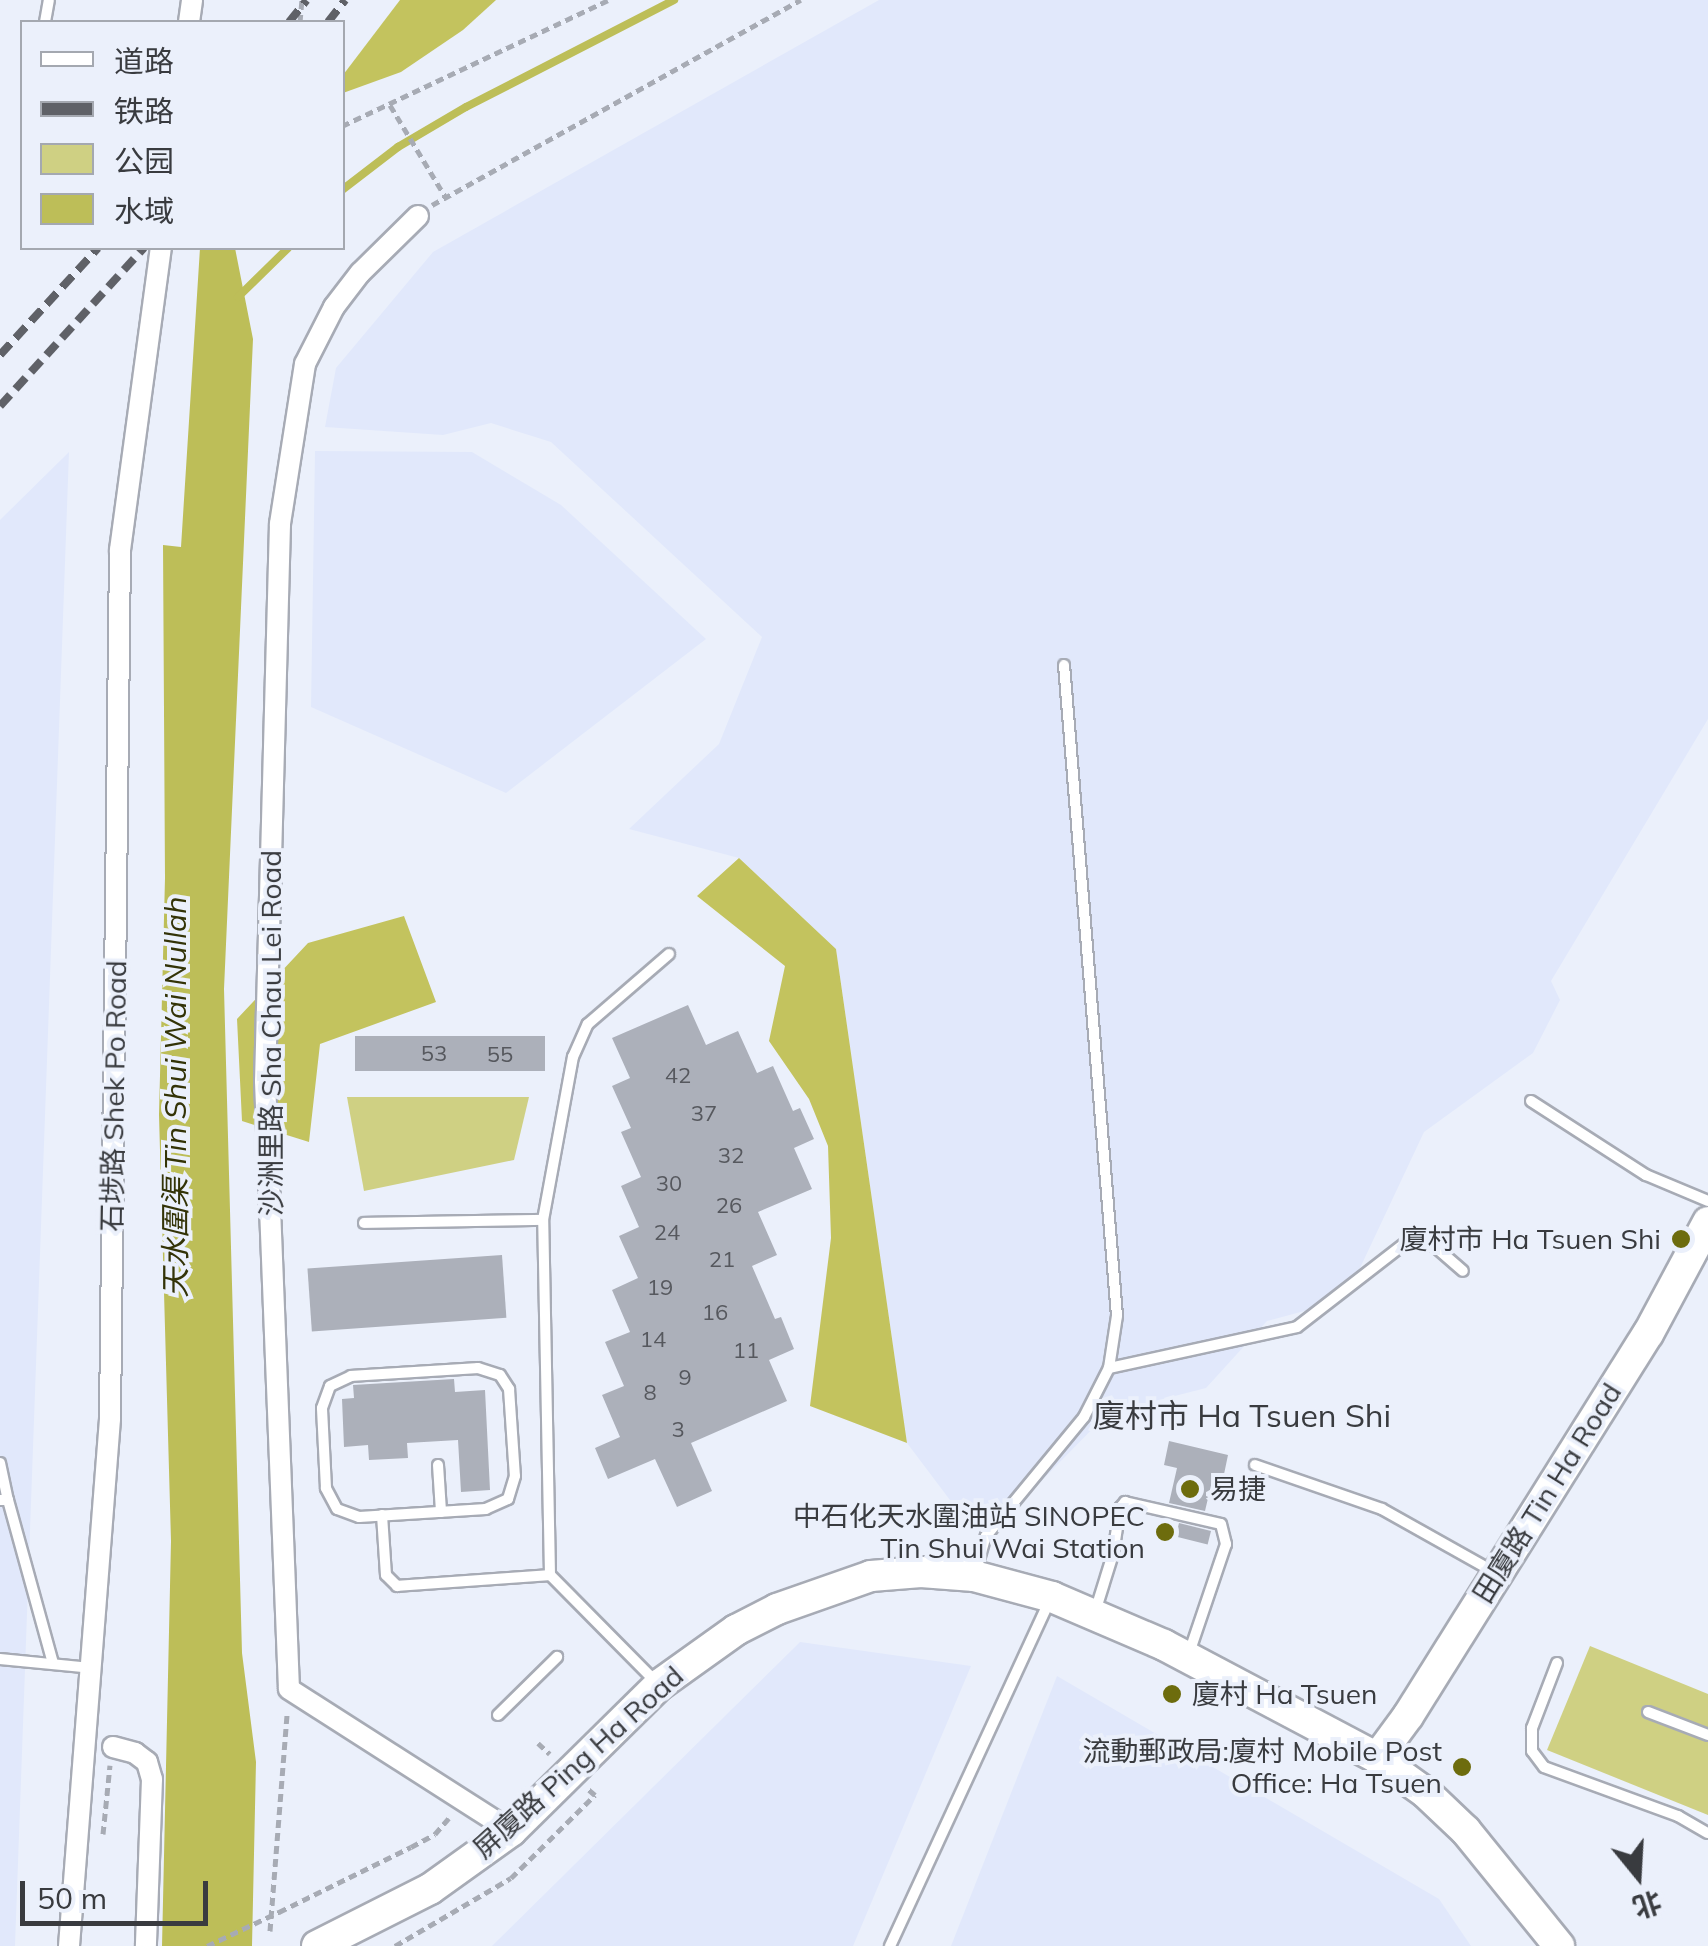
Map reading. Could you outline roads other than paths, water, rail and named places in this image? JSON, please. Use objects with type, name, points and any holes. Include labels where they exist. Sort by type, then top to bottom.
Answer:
[{"type":"street","name":"沙洲里路 Sha Chau Lei Road","points":[[418,216],[360,272],[334,307],[305,364],[280,524],[265,1081],[289,1689],[511,1830]]},
{"type":"street","name":"石埗路 Shek Po Road","points":[[69,1946],[110,1419],[120,550],[160,250]]},
{"type":"street","name":"田廈路 Tin Ha Road","points":[[1377,1758],[1408,1716],[1656,1321],[1707,1229]]},
{"type":"street","name":"屏廈路 Ping Ha Road","points":[[317,1946],[430,1889],[511,1830],[659,1685],[736,1630],[870,1576],[921,1572],[974,1576],[1052,1597],[1094,1614],[1188,1657],[1377,1758],[1466,1830],[1559,1946]]},
{"type":"street","points":[[113,1747],[135,1753],[147,1762],[152,1778],[146,1946]]},
{"type":"lane","points":[[974,1576],[986,1536],[1084,1417],[1109,1368],[1117,1316],[1064,665]]},
{"type":"lane","points":[[659,1685],[550,1575],[543,1220],[573,1057],[588,1024],[669,954]]},
{"type":"lane","points":[[1531,1100],[1646,1175],[1708,1202]]},
{"type":"lane","points":[[364,1224],[543,1220]]},
{"type":"lane","points":[[1109,1368],[1297,1327],[1408,1241],[1425,1238],[1463,1271]]},
{"type":"lane","points":[[478,1368],[494,1371],[506,1382],[510,1397],[512,1492],[494,1508],[382,1515],[351,1516],[337,1509],[328,1496],[322,1408],[330,1386],[351,1376],[478,1368]]},
{"type":"lane","points":[[0,1463],[4,1500],[53,1664]]},
{"type":"lane","points":[[438,1465],[441,1512]]},
{"type":"lane","points":[[1254,1465],[1382,1509],[1496,1573]]},
{"type":"lane","points":[[1094,1614],[1113,1554],[1120,1508],[1126,1502],[1221,1524],[1226,1544],[1188,1657]]},
{"type":"lane","points":[[382,1515],[386,1574],[397,1586],[550,1575]]},
{"type":"lane","points":[[890,1946],[1052,1597]]},
{"type":"lane","points":[[498,1715],[557,1657]]},
{"type":"lane","points":[[0,1658],[92,1668]]},
{"type":"lane","points":[[1557,1664],[1532,1728],[1532,1751],[1544,1767],[1678,1816],[1708,1833]]},
{"type":"lane","points":[[1648,1712],[1708,1735]]},
{"type":"water","name":"天水圍渠 Tin Shui Wai Nullah","points":[[200,250],[235,250],[253,339],[224,989],[242,1653],[256,1762],[252,1946],[162,1946],[171,1541],[159,1115],[165,878],[163,545],[181,547]]},
{"type":"waterway","points":[[345,188],[398,147],[466,107],[674,0]]},
{"type":"waterway","points":[[238,297],[286,250]]},
{"type":"railway","points":[[291,20],[307,0]]},
{"type":"railway","points":[[330,20],[345,0]]},
{"type":"railway","points":[[0,355],[96,250]]},
{"type":"railway","points":[[0,406],[142,250]]},
{"type":"place","name":"廈村市 Ha Tsuen Shi","points":[[1681,1239]]},
{"type":"place","name":"易捷","points":[[1190,1489]]},
{"type":"place","name":"中石化天水圍油站 SINOPEC Tin Shui Wai Station","points":[[1165,1532]]},
{"type":"place","name":"廈村 Ha Tsuen","points":[[1172,1694]]},
{"type":"place","name":"流動郵政局:廈村 Mobile Post Office: Ha Tsuen","points":[[1462,1767]]},
{"type":"district","name":"廈村市 Ha Tsuen Shi","points":[[1242,1415]]}]
